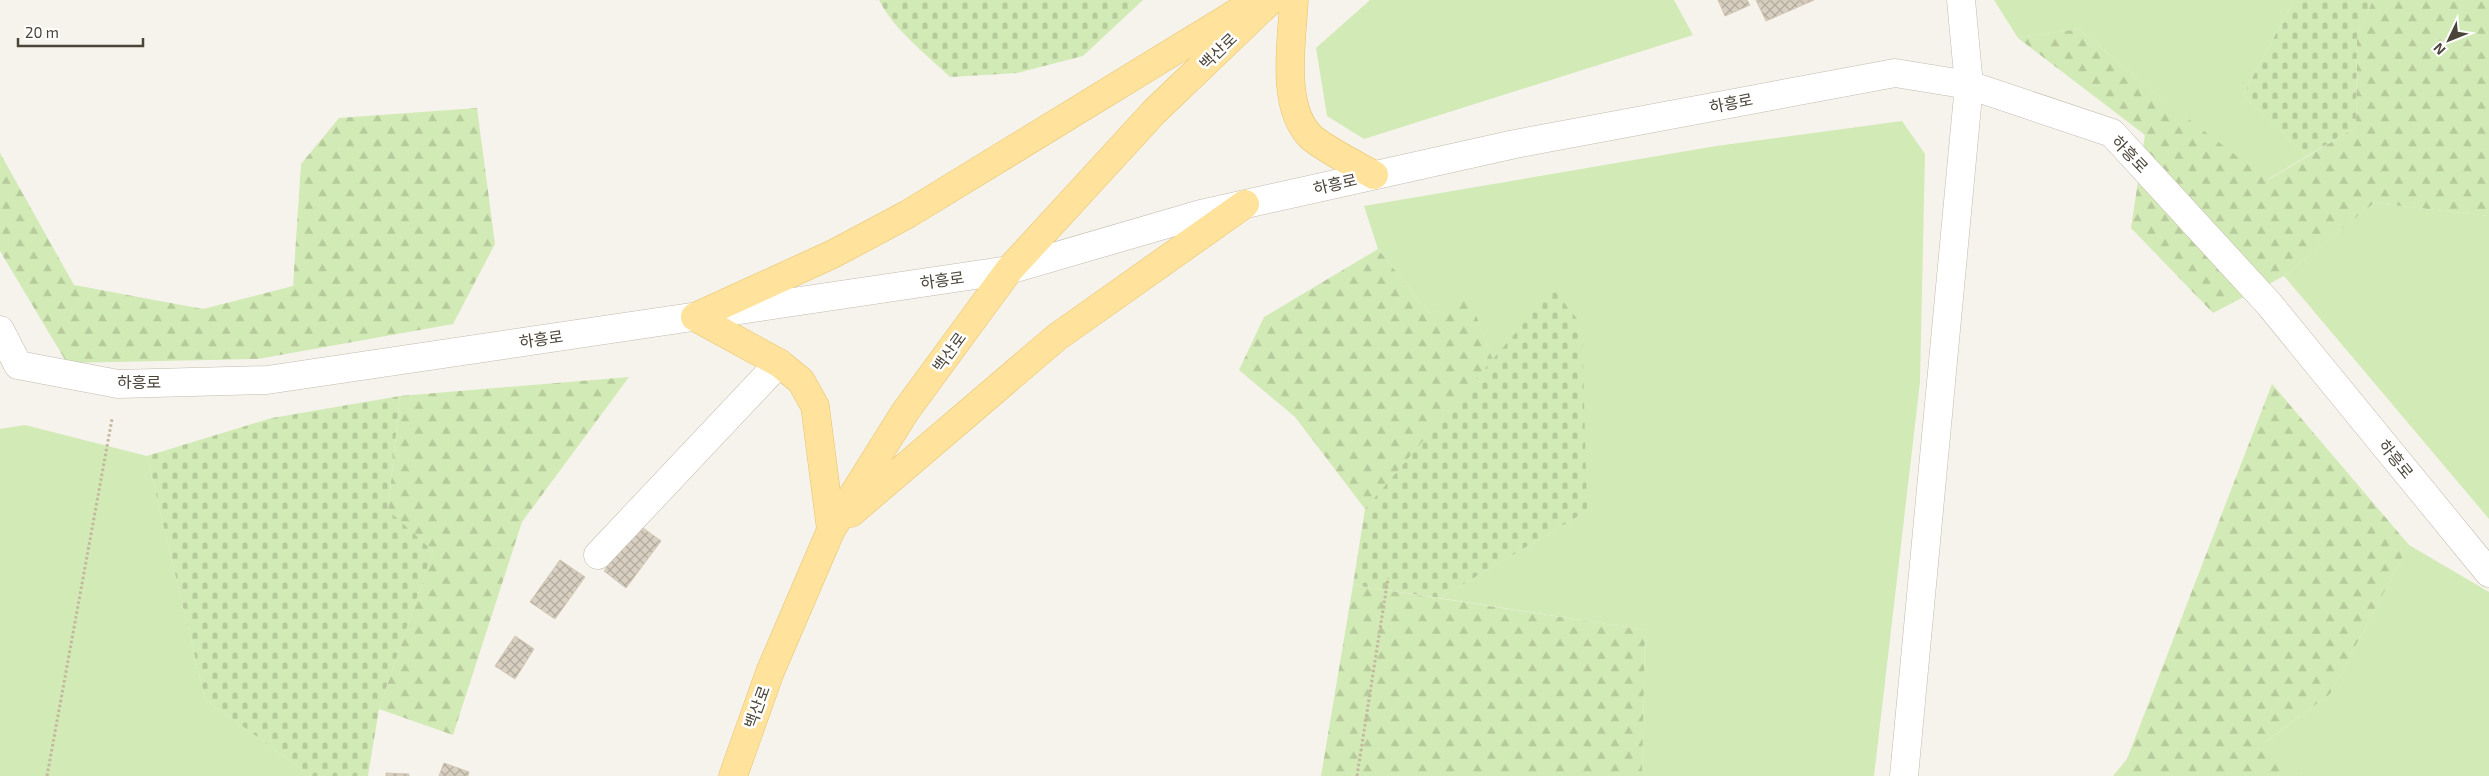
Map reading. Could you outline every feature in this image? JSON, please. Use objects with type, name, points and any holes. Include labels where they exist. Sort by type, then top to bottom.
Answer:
[{"type":"main road","points":[[695,316],[833,254],[908,214],[1257,0]]},
{"type":"main road","name":"백산로","points":[[733,776],[770,672],[831,530],[905,412],[1009,270],[1154,112],[1271,0]]},
{"type":"main road","points":[[1294,0],[1290,76],[1294,111],[1311,137],[1374,175]]},
{"type":"main road","points":[[831,530],[1057,337],[1246,204]]},
{"type":"main road","points":[[695,316],[779,363],[801,381],[815,406],[831,530]]},
{"type":"street","points":[[1904,776],[1969,85],[1962,0]]},
{"type":"street","name":"하흥로","points":[[0,330],[9,368],[118,384],[267,380],[1009,270],[1201,214],[1374,175],[1515,144],[1895,73],[1969,85],[2112,133],[2269,304],[2489,573]]},
{"type":"street","points":[[598,555],[779,363]]},
{"type":"path","points":[[47,776],[118,384]]},
{"type":"path","points":[[1357,776],[1388,578]]},
{"type":"green space","points":[[879,0],[1143,0],[1083,56],[1017,73],[950,77],[902,31],[885,11]]},
{"type":"green space","points":[[1370,0],[1674,0],[1693,35],[1364,139],[1327,116],[1316,48]]},
{"type":"green space","points":[[1994,0],[2294,0],[2243,95],[2307,156],[2267,180],[2152,91],[2079,29],[2018,38]]},
{"type":"green space","points":[[2294,0],[2373,0],[2357,35],[2356,127],[2307,156],[2243,95]]},
{"type":"green space","points":[[2373,0],[2489,0],[2489,216],[2374,203],[2284,276],[2213,313],[2131,228],[2145,135],[2018,38],[2079,29],[2152,91],[2268,180],[2356,127],[2357,35]]},
{"type":"green space","points":[[477,108],[495,244],[453,324],[258,359],[67,363],[0,251],[0,153],[74,285],[203,309],[293,286],[301,164],[339,118]]},
{"type":"green space","points":[[1902,121],[1925,154],[1920,382],[1874,776],[1642,776],[1645,630],[1440,598],[1587,511],[1553,290],[1493,360],[1470,300],[1429,313],[1378,249],[1364,206],[1716,146]]},
{"type":"green space","points":[[2374,203],[2489,216],[2489,519],[2284,276]]},
{"type":"green space","points":[[1378,249],[1429,313],[1470,299],[1493,360],[1365,509],[1295,417],[1239,370],[1264,317]]},
{"type":"green space","points":[[1553,289],[1582,325],[1587,511],[1440,598],[1353,585],[1365,509]]},
{"type":"green space","points":[[629,377],[522,522],[453,735],[379,709],[433,551],[388,511],[400,396]]},
{"type":"green space","points":[[2272,384],[2409,545],[2330,694],[2265,742],[2305,776],[2113,776],[2127,759]]},
{"type":"green space","points":[[400,396],[388,510],[433,551],[379,709],[368,776],[311,776],[205,699],[147,456],[272,418]]},
{"type":"green space","points":[[25,425],[147,456],[205,699],[311,776],[0,776],[0,429]]},
{"type":"green space","points":[[2409,545],[2489,592],[2489,776],[2305,776],[2264,743],[2330,694]]},
{"type":"green space","points":[[1353,585],[1645,630],[1642,776],[1321,776]]},
{"type":"building","points":[[1718,0],[1747,0],[1750,5],[1725,16]]},
{"type":"building","points":[[1756,0],[1814,0],[1766,21]]},
{"type":"building","points":[[639,525],[661,541],[626,588],[604,571]]},
{"type":"building","points":[[560,560],[585,577],[555,619],[530,602]]},
{"type":"building","points":[[515,636],[534,649],[515,679],[495,666]]},
{"type":"building","points":[[444,763],[469,772],[468,776],[439,776]]},
{"type":"building","points":[[386,773],[409,774],[409,776],[386,776]]}]
